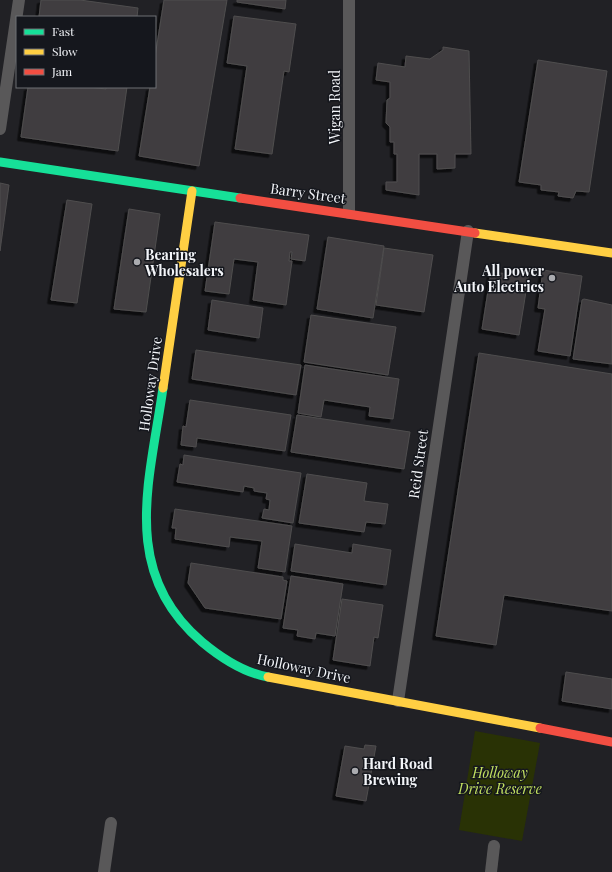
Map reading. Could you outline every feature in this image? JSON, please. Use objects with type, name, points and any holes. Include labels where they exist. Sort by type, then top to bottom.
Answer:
[{"type":"street","points":[[17,16],[19,0]]},
{"type":"street","name":"Wigan Road","points":[[349,0],[349,214]]},
{"type":"street","points":[[0,129],[16,20]]},
{"type":"street","name":"Barry Street","points":[[0,162],[612,253]]},
{"type":"street","name":"Holloway Drive","points":[[192,190],[145,514],[151,564],[160,590],[170,608],[193,636],[225,660],[260,676],[398,701],[507,724],[612,742]]},
{"type":"street","name":"Reid Street","points":[[398,701],[468,231]]},
{"type":"street","points":[[104,872],[111,823]]},
{"type":"street","points":[[491,872],[494,846]]},
{"type":"green space","name":"Holloway Drive Reserve","points":[[475,731],[540,743],[522,841],[459,830]]},
{"type":"building","points":[[41,0],[80,0],[138,8],[137,16],[39,16]]},
{"type":"building","points":[[164,0],[227,0],[199,166],[139,156],[150,88],[156,88],[156,51]]},
{"type":"building","points":[[237,0],[286,0],[285,9],[237,2]]},
{"type":"building","points":[[234,16],[296,24],[289,72],[284,71],[272,154],[235,149],[247,66],[227,63]]},
{"type":"building","points":[[443,47],[469,51],[471,154],[455,154],[455,168],[437,169],[437,154],[419,154],[419,195],[386,190],[386,182],[397,182],[397,154],[394,154],[394,142],[390,142],[390,127],[386,123],[387,100],[390,98],[390,82],[376,80],[378,63],[405,67],[406,56],[430,59],[443,50]]},
{"type":"building","points":[[538,60],[607,71],[589,192],[576,191],[573,198],[558,196],[559,192],[541,190],[541,185],[519,182]]},
{"type":"building","points":[[28,88],[127,88],[118,151],[21,137]]},
{"type":"building","points":[[0,183],[9,185],[0,251]]},
{"type":"building","points":[[67,200],[92,204],[77,303],[51,300]]},
{"type":"building","name":"Bearing Wholesalers","points":[[129,209],[160,214],[146,312],[114,309]]},
{"type":"building","points":[[215,222],[309,235],[305,261],[291,259],[292,252],[290,252],[289,261],[292,261],[286,305],[253,300],[258,262],[234,259],[229,294],[205,291]]},
{"type":"building","points":[[328,237],[384,246],[373,318],[317,309]]},
{"type":"building","points":[[384,248],[433,255],[424,312],[376,305]]},
{"type":"building","points":[[509,270],[529,273],[519,335],[482,329],[491,272],[509,274]]},
{"type":"building","points":[[543,270],[582,276],[570,356],[538,351],[545,309],[538,308]]},
{"type":"building","points":[[584,299],[612,305],[612,364],[573,359],[582,300]]},
{"type":"building","points":[[212,300],[263,308],[259,338],[208,330]]},
{"type":"building","points":[[311,315],[396,327],[388,375],[304,362]]},
{"type":"building","points":[[196,350],[301,365],[296,395],[192,379]]},
{"type":"building","points":[[479,353],[612,374],[612,611],[504,595],[496,645],[436,636]]},
{"type":"building","points":[[305,365],[399,379],[393,419],[369,416],[370,407],[324,400],[321,417],[298,413]]},
{"type":"building","points":[[190,400],[291,415],[285,451],[197,438],[196,447],[181,445],[183,426],[186,427]]},
{"type":"building","points":[[297,415],[410,432],[404,469],[291,452]]},
{"type":"building","points":[[184,455],[301,473],[293,523],[262,518],[264,509],[269,510],[270,500],[266,499],[267,493],[254,491],[254,488],[244,486],[243,492],[177,482],[180,464],[183,465]]},
{"type":"building","points":[[307,474],[367,483],[364,501],[388,504],[385,524],[366,522],[364,532],[299,523]]},
{"type":"building","points":[[175,509],[292,526],[285,572],[258,568],[262,541],[230,537],[229,547],[175,539],[176,528],[172,528]]},
{"type":"building","points":[[295,544],[352,553],[353,544],[391,550],[386,585],[291,571]]},
{"type":"building","points":[[191,563],[283,577],[283,580],[287,581],[281,619],[205,608],[188,583]]},
{"type":"building","points":[[291,576],[343,584],[335,636],[316,633],[315,639],[297,636],[298,630],[283,628]]},
{"type":"building","points":[[342,599],[383,605],[378,638],[374,637],[370,666],[333,660]]},
{"type":"building","points":[[566,672],[612,679],[612,709],[562,701]]},
{"type":"building","points":[[365,745],[376,746],[366,801],[336,796],[345,746],[364,749]]},
{"type":"traffic: fast","points":[[0,162],[240,198]]},
{"type":"traffic: fast","points":[[163,388],[152,457],[146,523],[150,555],[159,586],[176,615],[202,642],[233,664],[259,675],[268,677]]},
{"type":"traffic: slow","points":[[163,388],[192,191]]},
{"type":"traffic: slow","points":[[475,233],[612,253]]},
{"type":"traffic: slow","points":[[268,677],[540,728]]},
{"type":"traffic: jam","points":[[240,198],[475,233]]},
{"type":"traffic: jam","points":[[540,728],[612,742]]},
{"type":"place","name":"Bearing Wholesalers","points":[[137,262]]},
{"type":"place","name":"All power Auto Electrics","points":[[552,278]]},
{"type":"place","name":"Hard Road Brewing","points":[[355,771]]}]
